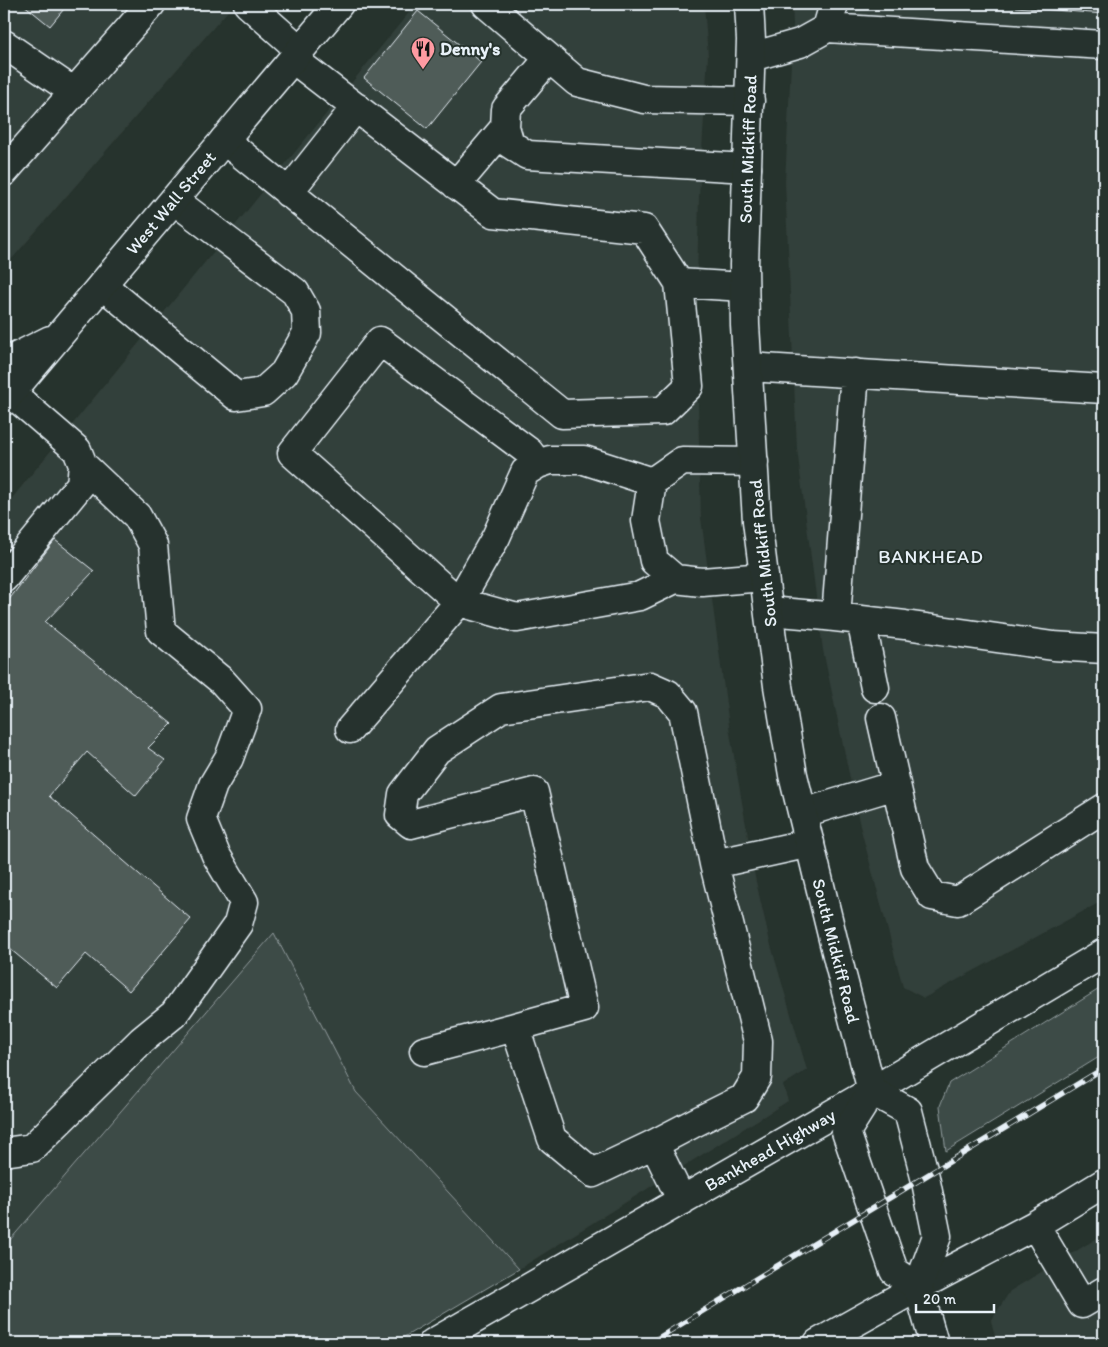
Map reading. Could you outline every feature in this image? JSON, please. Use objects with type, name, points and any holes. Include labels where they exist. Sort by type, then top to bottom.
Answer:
[{"type":"main road","points":[[4,172],[151,4]]},
{"type":"main road","points":[[224,140],[562,414],[663,411],[689,386],[679,283],[644,229],[493,213],[356,107],[296,55],[248,4]]},
{"type":"main road","name":"West Wall Street","points":[[7,397],[339,4]]},
{"type":"main road","points":[[486,4],[577,82],[644,99],[750,101]]},
{"type":"main road","name":"South Midkiff Road","points":[[749,4],[752,40],[744,288],[757,521],[778,686],[794,775],[841,972],[872,1091]]},
{"type":"main road","points":[[751,57],[800,43],[831,16],[1104,45]]},
{"type":"main road","points":[[4,44],[74,92]]},
{"type":"main road","points":[[549,58],[506,109],[505,128],[510,144],[527,155],[747,168]]},
{"type":"main road","points":[[288,193],[356,107]]},
{"type":"main road","points":[[456,184],[505,128]]},
{"type":"main road","points":[[102,285],[236,396],[264,392],[284,373],[307,333],[306,311],[295,292],[174,200]]},
{"type":"main road","points":[[679,283],[744,288]]},
{"type":"main road","points":[[4,363],[60,335]]},
{"type":"main road","points":[[538,464],[529,452],[380,342],[292,453],[459,602],[517,618],[640,596],[675,579],[702,582],[764,576]]},
{"type":"main road","points":[[748,367],[1104,389]]},
{"type":"main road","points":[[854,373],[849,618],[875,688]]},
{"type":"main road","points":[[4,1152],[32,1148],[142,1040],[174,1014],[238,924],[244,902],[216,855],[201,819],[213,784],[229,758],[247,709],[222,681],[162,630],[153,545],[137,516],[83,466],[77,450],[7,397]]},
{"type":"main road","points":[[350,729],[459,602],[496,537],[525,472],[538,464],[550,460],[584,460],[652,482]]},
{"type":"main road","points":[[675,579],[654,561],[646,521],[652,482],[682,461],[754,462]]},
{"type":"main road","points":[[4,578],[81,484],[83,466]]},
{"type":"main road","points":[[769,611],[905,624],[1053,646],[1104,649]]},
{"type":"main road","points":[[424,1051],[584,1008],[534,792],[412,824],[400,815],[403,794],[437,750],[501,708],[650,686],[668,694],[683,712],[714,864],[758,1041],[757,1077],[744,1098],[593,1173],[552,1139],[515,1027]]},
{"type":"main road","points":[[881,718],[915,868],[932,896],[958,901],[1104,808]]},
{"type":"main road","points":[[803,813],[896,785]]},
{"type":"main road","points":[[714,864],[810,843]]},
{"type":"main road","name":"Bankhead Highway","points":[[433,1343],[872,1091],[1104,953]]},
{"type":"main road","points":[[918,1287],[894,1271],[846,1132],[872,1091],[908,1111],[925,1177],[937,1236],[918,1287],[934,1343]]},
{"type":"main road","points":[[654,1144],[682,1200]]},
{"type":"main road","points":[[818,1343],[1036,1224],[1104,1183]]},
{"type":"main road","points":[[1036,1224],[1082,1304],[1104,1291]]},
{"type":"shaded area","points":[[4,4],[234,4],[4,268]]},
{"type":"shaded area","points":[[416,4],[704,4],[708,56],[699,197],[696,327],[701,518],[730,733],[755,877],[770,942],[807,1070],[783,1085],[788,1101],[519,1269],[356,1092],[274,933],[4,1247],[4,508]]},
{"type":"shaded area","points":[[792,4],[1104,4],[1104,900],[924,998],[903,987],[860,826],[823,650],[797,449],[785,182],[793,24]]},
{"type":"shaded area","points":[[274,933],[356,1092],[519,1269],[394,1343],[4,1343],[4,1247]]},
{"type":"shaded area","points":[[1104,986],[1104,1054],[946,1151],[940,1106],[949,1083]]},
{"type":"shaded area","points":[[1104,1234],[1104,1343],[997,1343],[991,1321],[1010,1291]]},
{"type":"building","points":[[23,4],[68,4],[50,26]]},
{"type":"building","points":[[978,4],[1104,4],[1104,14]]},
{"type":"building","name":"Denny's","points":[[418,11],[481,62],[427,129],[364,78]]},
{"type":"building","points":[[55,540],[94,571],[45,622],[172,724],[148,748],[165,760],[136,796],[87,752],[49,796],[191,919],[129,991],[86,954],[57,988],[4,944],[4,606]]},
{"type":"railway","points":[[650,1343],[1104,1068]]},
{"type":"place","name":"Denny's","points":[[423,70]]},
{"type":"district","name":"BANKHEAD","points":[[931,556]]}]
